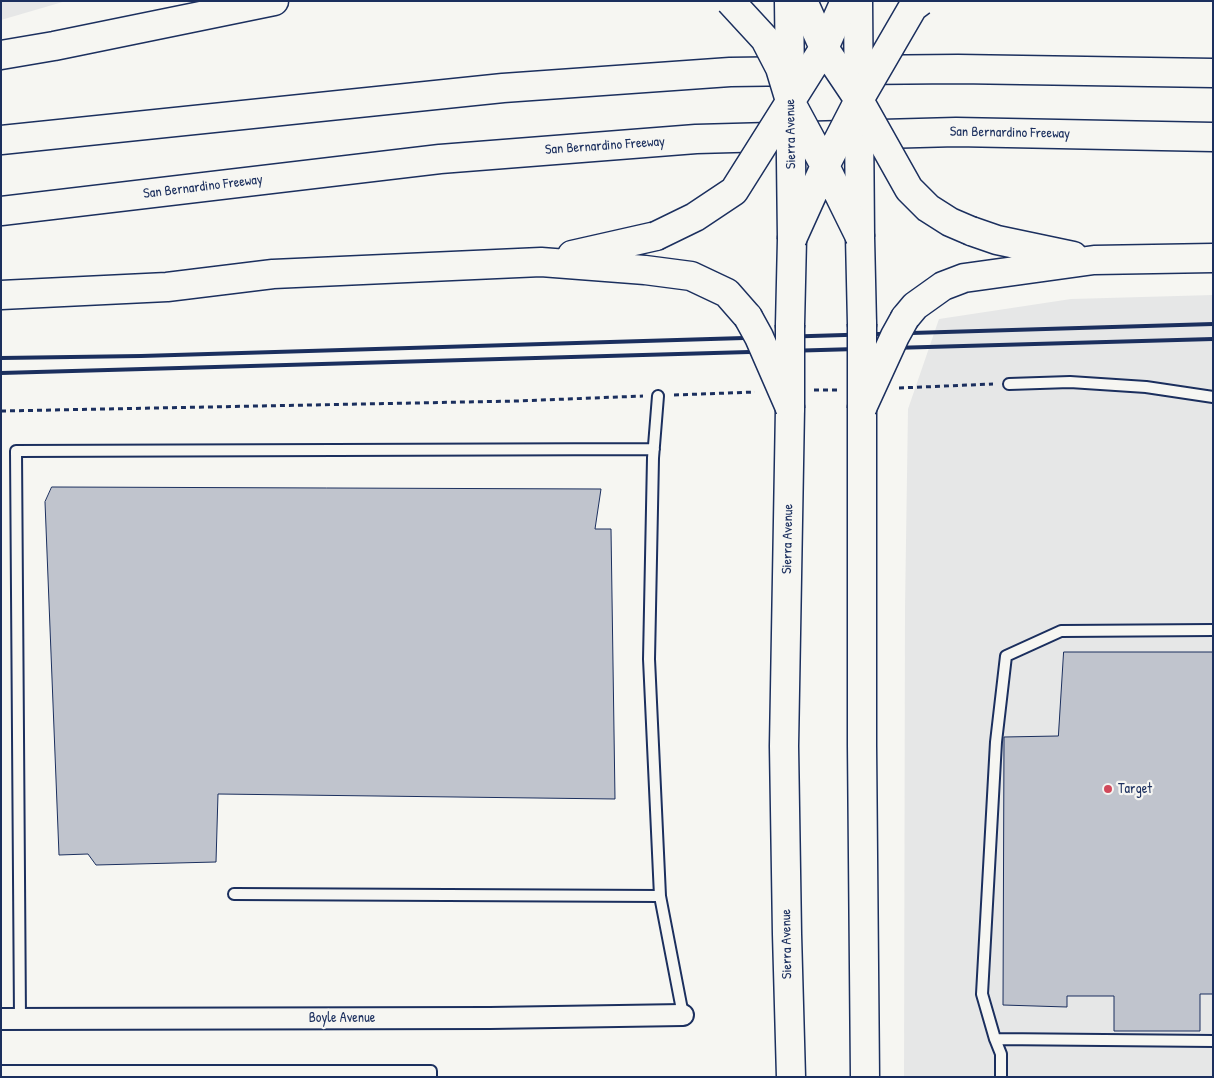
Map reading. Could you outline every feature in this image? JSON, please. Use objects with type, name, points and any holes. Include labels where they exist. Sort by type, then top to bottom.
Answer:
[{"type":"main road","points":[[1,55],[274,1]]},
{"type":"main road","points":[[730,1],[765,39],[780,68],[790,102],[825,166],[860,237]]},
{"type":"main road","name":"Sierra Avenue","points":[[789,1],[792,239],[784,756],[791,1077]]},
{"type":"main road","points":[[803,1],[824,48],[859,100],[909,189],[928,208],[950,222],[998,240],[1094,260]]},
{"type":"main road","points":[[541,262],[656,236],[695,217],[734,191],[824,48],[845,1]]},
{"type":"main road","points":[[858,1],[862,324],[862,745],[865,1077]]},
{"type":"main road","points":[[792,239],[825,166],[859,100],[913,7],[921,1]]},
{"type":"main road","points":[[1,140],[503,88],[730,72],[958,69],[1213,73]]},
{"type":"main road","name":"San Bernardino Freeway","points":[[1,211],[440,159],[696,139],[956,132],[1213,138]]},
{"type":"main road","points":[[862,408],[895,336],[906,318],[915,306],[944,286],[964,278],[1094,260],[1213,258]]},
{"type":"main road","points":[[1,295],[167,287],[273,274],[541,262],[645,270],[691,276],[727,292],[748,318],[759,337],[790,408]]},
{"type":"street","name":"Boyle Avenue","points":[[11,1019],[490,1018],[683,1015]]},
{"type":"lane","points":[[1009,384],[1070,382],[1146,386],[1213,397]]},
{"type":"lane","points":[[658,396],[654,449],[649,659],[660,896],[683,1015]]},
{"type":"lane","points":[[11,1019],[16,451],[654,449]]},
{"type":"lane","points":[[1001,1077],[1001,1054],[982,994],[996,742],[1006,656],[1061,631],[1213,630]]},
{"type":"lane","points":[[234,894],[660,896]]},
{"type":"lane","points":[[995,1038],[1213,1041]]},
{"type":"lane","points":[[1,1070],[73,1073],[257,1074],[431,1071],[431,1077]]},
{"type":"path","points":[[892,388],[1009,384]]},
{"type":"path","points":[[814,390],[843,390]]},
{"type":"path","points":[[1,411],[508,401],[755,392]]},
{"type":"shaded area","points":[[1,1],[66,1],[1,20]]},
{"type":"shaded area","points":[[1213,295],[1213,1077],[904,1077],[905,608],[908,409],[939,319],[1071,299]]},
{"type":"building","points":[[52,487],[601,489],[595,529],[611,529],[615,799],[218,794],[216,862],[96,865],[88,854],[59,855],[45,502]]},
{"type":"building","name":"Target","points":[[1064,652],[1213,652],[1213,994],[1200,994],[1200,1031],[1114,1031],[1114,996],[1067,996],[1067,1007],[1003,1005],[1004,737],[1058,736]]},
{"type":"railway","points":[[1,358],[141,356],[1213,324]]},
{"type":"railway","points":[[1,373],[1213,339]]},
{"type":"place","name":"Target","points":[[1108,789]]}]
